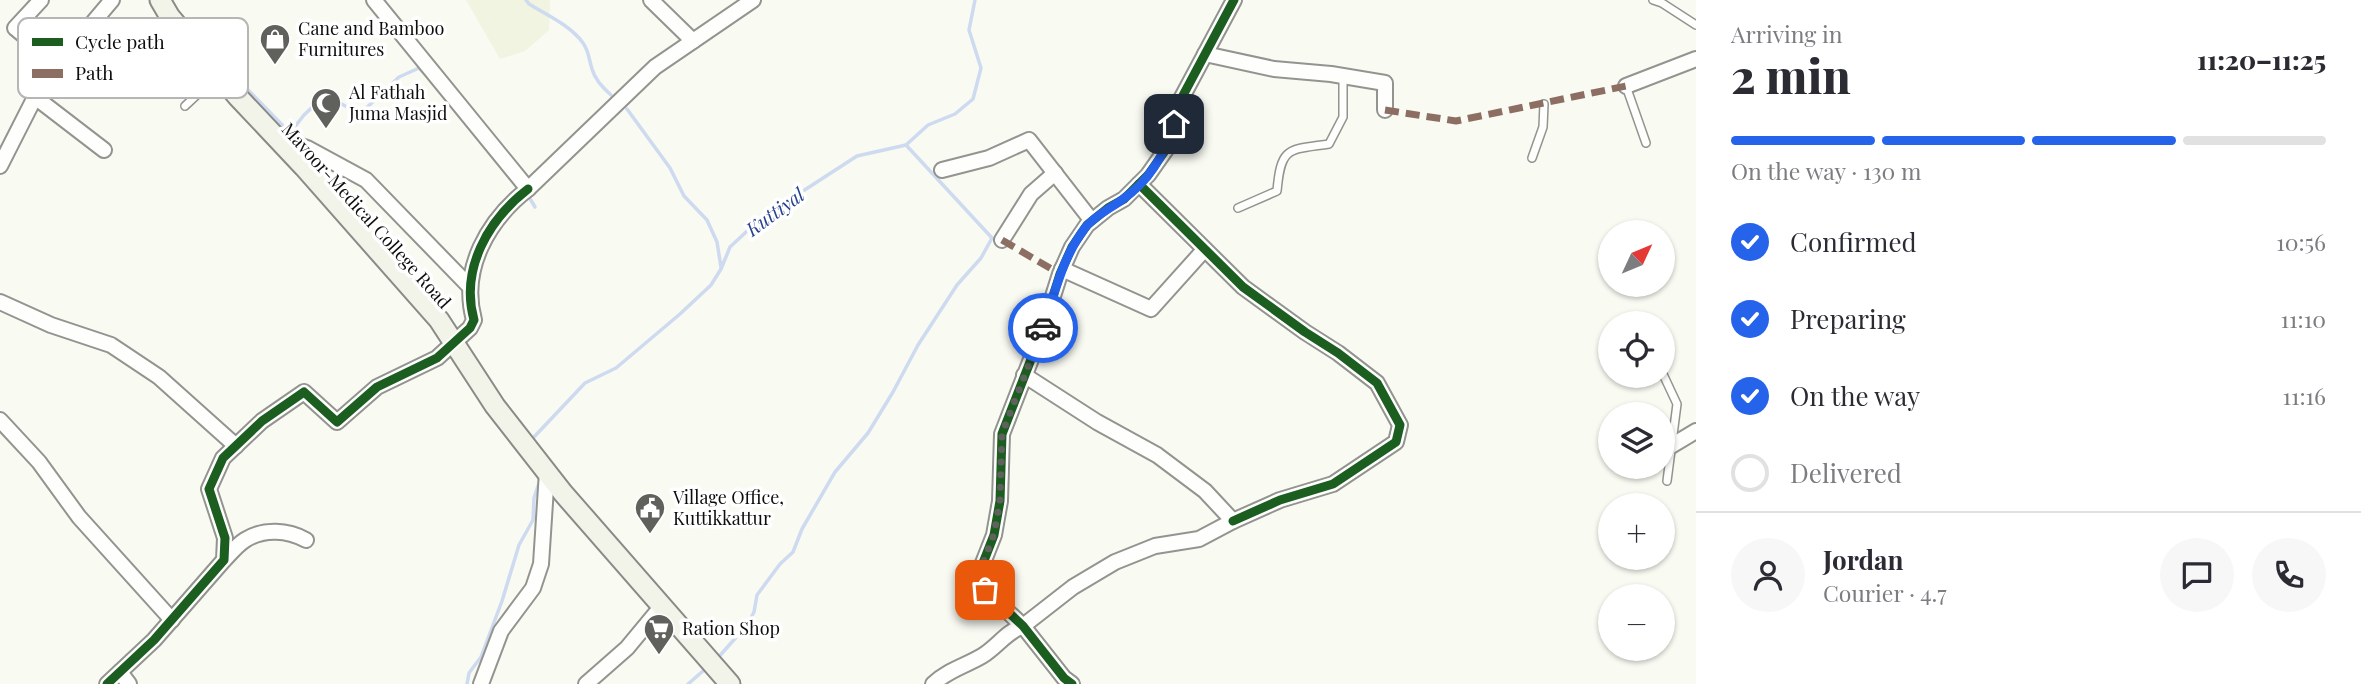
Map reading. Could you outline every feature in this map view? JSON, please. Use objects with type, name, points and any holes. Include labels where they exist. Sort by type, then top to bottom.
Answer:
[{"type":"main road","name":"Mavoor-Medical College Road","points":[[160,0],[170,18]]},
{"type":"main road","name":"Mavoor-Medical College Road","points":[[240,98],[439,320],[495,406],[547,472],[730,684]]},
{"type":"street","points":[[24,18],[41,0]]},
{"type":"street","points":[[97,18],[112,0]]},
{"type":"street","points":[[374,0],[528,189]]},
{"type":"street","points":[[651,0],[693,41]]},
{"type":"street","points":[[224,560],[225,538],[209,489],[223,458],[262,421],[304,391],[337,422],[377,387],[437,358],[470,328],[474,320],[469,301],[472,268],[496,219],[656,67],[753,0]]},
{"type":"street","points":[[1072,684],[1064,678],[1024,626],[973,579],[983,563],[994,534],[1000,501],[1002,434],[1072,247],[1092,221],[1124,199],[1149,175],[1167,148],[1181,101],[1234,0]]},
{"type":"street","points":[[1205,54],[1275,69],[1385,83],[1384,110]]},
{"type":"street","points":[[1626,86],[1696,58]]},
{"type":"street","points":[[0,166],[34,98]]},
{"type":"street","points":[[36,98],[104,150]]},
{"type":"street","points":[[276,138],[307,149],[366,180],[470,287]]},
{"type":"street","points":[[942,170],[989,158],[1029,140],[1092,221]]},
{"type":"street","points":[[1002,240],[1031,194],[1055,173]]},
{"type":"street","points":[[933,684],[953,669],[981,657],[1014,629],[1024,626],[1073,587],[1115,562],[1155,547],[1199,539],[1280,500],[1333,484],[1396,442],[1400,425],[1377,383],[1242,287],[1139,184]]},
{"type":"street","points":[[1062,269],[1151,309],[1204,250]]},
{"type":"street","points":[[0,302],[51,325],[111,345],[159,377],[236,446]]},
{"type":"street","points":[[1024,375],[1097,422],[1157,455],[1205,491],[1233,522]]},
{"type":"street","points":[[0,420],[39,462],[79,517],[172,620]]},
{"type":"street","points":[[1675,444],[1696,432]]},
{"type":"street","points":[[481,684],[501,631],[533,589],[541,564],[547,472]]},
{"type":"street","points":[[107,684],[154,640],[224,560],[246,540],[273,531],[296,535],[306,540]]},
{"type":"street","points":[[586,684],[628,648],[661,607]]},
{"type":"street","points":[[120,672],[129,684]]},
{"type":"lane","points":[[1653,0],[1696,25]]},
{"type":"lane","points":[[1238,208],[1277,191],[1279,163],[1292,150],[1329,144],[1343,117],[1343,76]]},
{"type":"lane","points":[[1626,86],[1646,143]]},
{"type":"lane","points":[[185,106],[193,98]]},
{"type":"lane","points":[[1532,158],[1543,127],[1544,104]]},
{"type":"lane","points":[[1669,388],[1676,404],[1675,412]]},
{"type":"green space","points":[[466,0],[550,0],[549,30],[525,51],[500,59]]},
{"type":"waterway","points":[[526,0],[578,37],[587,49],[595,77],[611,95]]},
{"type":"waterway","name":"Kuttiyal","points":[[534,437],[585,383],[616,368],[711,285],[730,247],[760,219],[857,156],[906,145],[928,125],[955,114],[973,99],[981,68],[969,30],[975,0]]},
{"type":"waterway","points":[[248,90],[290,133],[325,95],[360,114],[399,77],[419,68],[427,76]]},
{"type":"waterway","points":[[627,109],[670,168],[684,196],[707,220],[717,242],[721,267]]},
{"type":"waterway","points":[[716,660],[747,625],[754,612],[757,595],[780,564],[793,552],[802,529],[835,472],[868,433],[918,345],[957,285],[981,258],[992,238],[906,145]]},
{"type":"waterway","points":[[529,197],[535,207]]},
{"type":"waterway","points":[[467,684],[469,673],[481,657],[502,601],[519,545],[533,520],[534,498],[540,480]]},
{"type":"waterway","points":[[688,684],[703,671]]},
{"type":"marked path","points":[[1385,110],[1456,121],[1626,86]]},
{"type":"marked path","points":[[1002,240],[1060,274]]},
{"type":"cycle path","points":[[1072,684],[1064,678],[1023,626],[973,579],[983,563],[994,535],[1000,501],[1002,434],[1072,247],[1087,225],[1124,199],[1148,175],[1167,148],[1180,101],[1234,0]]},
{"type":"cycle path","points":[[1139,184],[1243,287],[1377,383],[1400,425],[1396,442],[1333,484],[1280,500],[1233,521]]},
{"type":"cycle path","points":[[107,684],[154,640],[224,560],[225,538],[209,489],[223,458],[262,421],[304,392],[337,422],[377,387],[437,358],[470,328],[474,320],[471,282],[481,247],[501,215],[528,189]]},
{"type":"way so far","points":[[985,590],[973,579],[983,563],[994,534],[1000,501],[1002,434],[1043,328]]},
{"type":"place","name":"Cane and Bamboo Furnitures","points":[[275,66]]},
{"type":"place","name":"Al Fathah Juma Masjid","points":[[326,130]]},
{"type":"place","name":"Village Office, Kuttikkattur","points":[[650,535]]},
{"type":"place","name":"Ration Shop","points":[[659,656]]},
{"type":"route","points":[[1043,328],[1060,274],[1072,247],[1087,226],[1108,208],[1124,199],[1149,175],[1167,148],[1174,124]]}]
